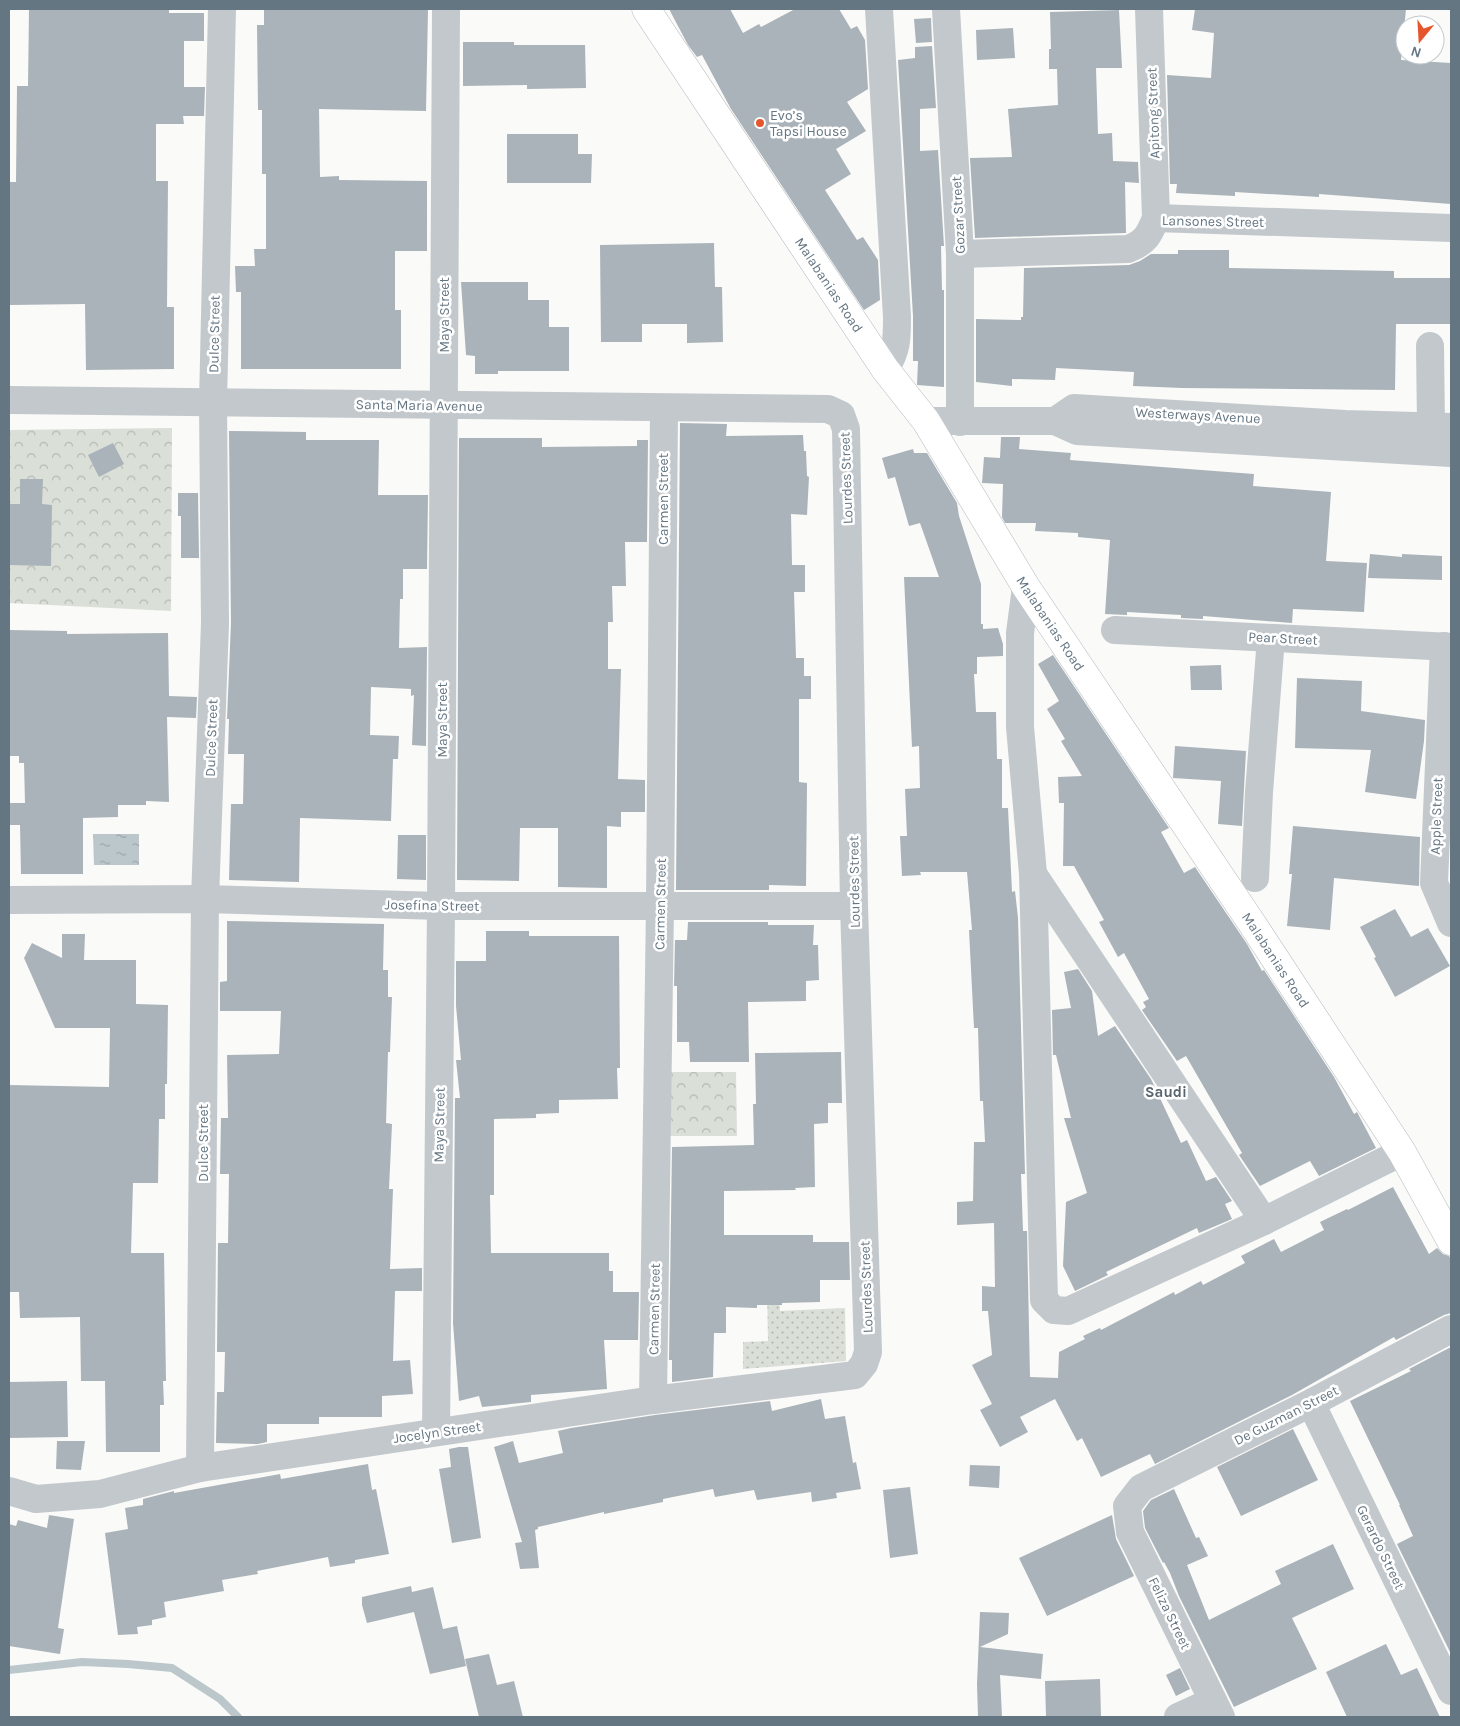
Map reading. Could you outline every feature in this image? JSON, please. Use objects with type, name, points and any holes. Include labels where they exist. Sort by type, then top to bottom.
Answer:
[{"type":"main road","name":"Malabanias Road","points":[[646,9],[885,369],[926,421],[1026,587],[1251,922],[1402,1152],[1451,1240]]},
{"type":"street","name":"Dulce Street","points":[[200,1468],[205,899],[215,623],[213,403],[222,9]]},
{"type":"street","name":"Maya Street","points":[[436,1432],[446,9]]},
{"type":"street","points":[[879,9],[897,317],[896,349],[885,369]]},
{"type":"street","name":"Gozar Street","points":[[946,9],[960,254],[960,422]]},
{"type":"street","name":"Apitong Street","points":[[1149,9],[1156,218]]},
{"type":"street","name":"Lansones Street","points":[[960,254],[1128,249],[1148,237],[1156,218],[1451,228]]},
{"type":"street","points":[[1430,346],[1441,427]]},
{"type":"street","name":"Santa Maria Avenue","points":[[9,400],[828,410]]},
{"type":"street","name":"Carmen Street","points":[[653,1400],[660,905],[664,408]]},
{"type":"street","name":"Westerways Avenue","points":[[926,421],[1055,422],[1074,408],[1344,436],[1451,453]]},
{"type":"street","name":"Lourdes Street","points":[[828,410],[842,415],[846,429],[854,906],[868,1352],[864,1364]]},
{"type":"street","name":"Westerways Avenue","points":[[1344,436],[1441,427]]},
{"type":"street","points":[[1026,587],[1020,633],[1020,727],[1033,874],[1044,1300],[1054,1310],[1068,1311],[1264,1221],[1402,1152]]},
{"type":"street","name":"Pear Street","points":[[1116,630],[1447,647]]},
{"type":"street","points":[[1255,878],[1271,638]]},
{"type":"street","name":"Apple Street","points":[[1447,647],[1434,882],[1451,922]]},
{"type":"street","points":[[1033,874],[1264,1221]]},
{"type":"street","name":"Josefina Street","points":[[9,900],[205,899],[441,906],[854,906]]},
{"type":"street","name":"De Guzman Street","points":[[1127,1506],[1141,1488],[1451,1329]]},
{"type":"street","name":"Jocelyn Street","points":[[9,1492],[36,1500],[100,1494],[200,1468],[653,1400],[855,1374],[864,1364]]},
{"type":"street","name":"Gerardo Street","points":[[1311,1402],[1451,1691]]},
{"type":"street","name":"Feliza Street","points":[[1127,1506],[1130,1532],[1217,1709]]},
{"type":"street","points":[[1178,1717],[1217,1709]]},
{"type":"green space","points":[[172,428],[171,611],[9,603],[9,430]]},
{"type":"green space","points":[[662,1072],[736,1072],[737,1136],[662,1136]]},
{"type":"green space","points":[[767,1286],[779,1286],[780,1311],[845,1308],[846,1361],[743,1369],[743,1342],[768,1341]]},
{"type":"water","points":[[93,834],[139,834],[139,865],[94,865]]},
{"type":"building","points":[[29,9],[169,9],[169,13],[204,13],[204,41],[184,41],[184,87],[205,87],[204,116],[183,116],[184,124],[156,124],[156,181],[168,181],[167,307],[174,307],[174,369],[86,370],[85,304],[10,305],[9,182],[16,182],[17,86],[28,86]]},
{"type":"building","points":[[264,9],[428,9],[426,111],[319,109],[320,177],[339,176],[339,180],[427,181],[427,251],[395,251],[395,310],[401,310],[401,369],[241,369],[241,292],[236,292],[235,266],[255,266],[254,249],[266,249],[266,174],[262,174],[262,110],[258,110],[257,25],[264,25]]},
{"type":"building","points":[[669,9],[730,9],[743,33],[759,24],[761,27],[795,9],[839,9],[851,29],[857,26],[865,40],[868,89],[847,102],[866,131],[836,149],[851,174],[825,190],[857,240],[863,237],[878,260],[880,300],[864,310],[731,109],[702,55],[697,57],[688,45]]},
{"type":"building","points":[[1195,9],[1406,9],[1405,15],[1395,15],[1395,65],[1445,65],[1445,63],[1451,63],[1451,204],[1319,194],[1319,197],[1235,192],[1235,196],[1176,193],[1177,184],[1170,184],[1167,75],[1211,78],[1214,33],[1192,30]]},
{"type":"building","points":[[1119,10],[1122,68],[1096,68],[1098,134],[1112,133],[1113,161],[1138,162],[1139,183],[1125,182],[1126,233],[975,238],[970,158],[1012,157],[1008,109],[1058,105],[1057,69],[1049,69],[1049,49],[1051,49],[1050,12]]},
{"type":"building","points":[[931,18],[932,42],[916,43],[914,19]]},
{"type":"building","points":[[1013,28],[1015,58],[977,60],[976,30]]},
{"type":"building","points":[[463,42],[514,42],[514,45],[585,45],[586,88],[527,89],[527,85],[463,86]]},
{"type":"building","points":[[932,46],[936,108],[920,109],[920,151],[938,150],[944,246],[941,246],[942,290],[944,290],[944,387],[917,385],[918,361],[913,361],[913,316],[898,60],[915,58],[915,47]]},
{"type":"building","points":[[507,134],[578,134],[578,154],[592,154],[591,183],[507,183]]},
{"type":"building","points":[[714,243],[715,287],[722,287],[723,342],[687,343],[687,324],[642,324],[642,342],[601,342],[600,245]]},
{"type":"building","points":[[1178,250],[1229,250],[1229,268],[1394,271],[1394,278],[1451,278],[1451,324],[1396,324],[1395,390],[1133,386],[1134,372],[1056,368],[1055,380],[1012,379],[1012,386],[976,382],[976,319],[1021,320],[1021,317],[1023,317],[1024,268],[1129,265],[1151,254],[1178,254]]},
{"type":"building","points":[[461,282],[528,282],[528,300],[549,300],[549,327],[569,327],[569,371],[498,371],[498,374],[475,374],[475,356],[466,355]]},
{"type":"building","points":[[680,423],[727,424],[726,436],[803,435],[807,476],[809,477],[807,515],[791,514],[792,565],[805,565],[805,592],[794,592],[796,658],[804,658],[804,676],[811,676],[811,699],[799,699],[799,782],[807,783],[806,886],[769,885],[769,890],[676,890]]},
{"type":"building","points":[[229,431],[306,432],[306,440],[379,440],[378,495],[428,495],[427,569],[403,569],[403,599],[400,599],[399,648],[427,647],[426,746],[412,745],[414,695],[411,696],[411,689],[371,687],[370,735],[399,736],[398,759],[393,759],[391,821],[300,818],[299,882],[229,880],[231,804],[243,804],[244,754],[228,754],[229,719],[227,719],[231,623]]},
{"type":"building","points":[[1001,437],[1020,437],[1019,449],[1071,453],[1070,460],[1254,474],[1253,486],[1331,492],[1326,561],[1367,563],[1364,612],[1293,609],[1292,623],[1203,616],[1203,619],[1181,618],[1181,615],[1127,612],[1127,615],[1105,614],[1110,540],[1078,537],[1078,533],[1035,531],[1036,523],[1005,523],[1002,517],[1003,484],[982,483],[984,457],[1000,458]]},
{"type":"building","points":[[459,438],[542,438],[542,447],[637,446],[637,440],[648,440],[647,542],[625,542],[626,586],[612,586],[613,622],[608,622],[608,669],[621,669],[618,779],[645,780],[645,812],[621,812],[621,827],[607,826],[607,888],[558,887],[558,828],[520,828],[519,881],[457,880]]},
{"type":"building","points":[[113,443],[124,464],[99,477],[88,455]]},
{"type":"building","points":[[913,449],[914,453],[927,453],[957,503],[959,516],[981,584],[981,624],[983,624],[983,629],[998,628],[1003,644],[1003,656],[977,657],[977,674],[974,674],[976,712],[996,712],[997,759],[1002,759],[1002,808],[1008,808],[1012,892],[1015,891],[1018,918],[1025,1174],[1021,1174],[1023,1231],[1027,1231],[1030,1377],[1058,1378],[1059,1352],[1085,1339],[1083,1336],[1100,1328],[1101,1330],[1174,1292],[1175,1295],[1201,1281],[1203,1285],[1245,1263],[1241,1256],[1274,1239],[1281,1252],[1324,1230],[1320,1222],[1393,1187],[1429,1254],[1437,1248],[1451,1259],[1451,1313],[1396,1340],[1394,1337],[1292,1395],[1155,1464],[1150,1454],[1101,1477],[1082,1438],[1077,1441],[1055,1399],[1020,1417],[1028,1432],[1000,1447],[980,1410],[992,1404],[972,1365],[992,1355],[988,1311],[982,1311],[982,1286],[995,1287],[994,1223],[957,1225],[957,1202],[973,1201],[974,1142],[985,1142],[983,1101],[980,1101],[978,1028],[974,1028],[969,930],[972,930],[967,872],[920,872],[921,875],[902,876],[900,836],[907,836],[905,789],[920,788],[919,746],[912,747],[904,577],[939,577],[920,523],[909,526],[895,477],[888,479],[882,458]]},
{"type":"building","points":[[20,479],[43,479],[42,504],[52,505],[51,566],[9,565],[9,504],[20,504]]},
{"type":"building","points":[[178,493],[198,493],[199,558],[181,558],[181,516],[178,516]]},
{"type":"building","points":[[1370,554],[1402,557],[1402,554],[1442,556],[1442,580],[1368,578]]},
{"type":"building","points":[[9,630],[67,631],[67,634],[168,633],[169,696],[197,697],[196,718],[167,717],[169,802],[146,801],[146,805],[118,805],[118,817],[83,818],[83,874],[21,874],[20,825],[9,825],[9,803],[25,803],[24,763],[19,763],[19,756],[9,756]]},
{"type":"building","points":[[1053,655],[1169,828],[1161,832],[1184,873],[1195,867],[1247,944],[1262,971],[1264,970],[1334,1077],[1354,1114],[1357,1112],[1376,1148],[1319,1176],[1310,1161],[1260,1186],[1239,1155],[1242,1153],[1186,1056],[1177,1061],[1142,1010],[1146,1007],[1143,1002],[1149,999],[1124,953],[1118,957],[1099,922],[1104,920],[1074,866],[1063,866],[1064,803],[1059,803],[1058,777],[1082,776],[1061,741],[1065,739],[1047,709],[1059,701],[1038,664]]},
{"type":"building","points":[[1221,665],[1222,690],[1191,690],[1190,666]]},
{"type":"building","points":[[1297,678],[1362,681],[1361,711],[1425,720],[1416,799],[1365,792],[1371,750],[1295,748]]},
{"type":"building","points":[[1175,746],[1246,751],[1242,826],[1218,824],[1221,781],[1173,778]]},
{"type":"building","points":[[1293,826],[1420,837],[1419,886],[1334,878],[1330,930],[1287,926],[1292,874],[1289,874]]},
{"type":"building","points":[[398,835],[426,835],[426,880],[397,879]]},
{"type":"building","points":[[1395,909],[1411,937],[1428,928],[1450,966],[1395,997],[1360,927]]},
{"type":"building","points":[[227,921],[384,924],[383,970],[388,970],[388,997],[392,997],[386,1123],[392,1124],[389,1189],[393,1189],[390,1269],[422,1268],[422,1291],[395,1291],[393,1361],[410,1360],[413,1394],[382,1396],[382,1417],[319,1417],[319,1424],[267,1424],[267,1442],[258,1444],[216,1443],[217,1392],[224,1392],[225,1352],[217,1352],[218,1243],[228,1243],[229,1174],[220,1174],[221,1118],[228,1118],[227,1055],[279,1054],[281,1011],[220,1011],[220,982],[227,981]]},
{"type":"building","points":[[688,922],[768,922],[768,925],[814,925],[813,945],[818,945],[819,980],[806,981],[806,1001],[748,1002],[749,1062],[690,1062],[689,1042],[677,1042],[677,986],[674,986],[675,940],[687,940]]},
{"type":"building","points":[[486,931],[529,931],[529,936],[619,936],[620,1068],[617,1068],[618,1099],[559,1100],[559,1113],[536,1114],[536,1118],[494,1119],[494,1195],[490,1195],[491,1253],[609,1253],[609,1271],[613,1271],[613,1292],[639,1292],[638,1340],[604,1340],[607,1389],[531,1395],[531,1402],[482,1407],[479,1396],[459,1401],[453,1323],[455,1098],[460,1098],[456,1060],[461,1060],[456,1006],[456,961],[486,961]]},
{"type":"building","points":[[62,934],[85,934],[84,960],[136,960],[136,1004],[168,1005],[167,1084],[165,1084],[165,1119],[159,1119],[158,1183],[133,1183],[131,1253],[164,1253],[166,1381],[163,1381],[164,1405],[160,1405],[160,1452],[106,1452],[105,1381],[81,1381],[80,1317],[20,1318],[19,1292],[9,1292],[9,1085],[109,1087],[110,1028],[55,1028],[24,958],[32,943],[62,958]]},
{"type":"building","points":[[1078,969],[1092,991],[1098,1036],[1115,1026],[1151,1079],[1181,1143],[1187,1140],[1206,1181],[1216,1177],[1232,1201],[1225,1204],[1232,1219],[1199,1233],[1197,1228],[1106,1272],[1108,1275],[1075,1291],[1063,1266],[1066,1202],[1087,1193],[1064,1118],[1071,1118],[1056,1055],[1053,1055],[1052,1010],[1071,1008],[1064,972]]},
{"type":"building","points":[[841,1052],[842,1103],[828,1103],[828,1123],[814,1124],[815,1187],[795,1188],[796,1190],[724,1191],[724,1235],[813,1235],[813,1242],[849,1242],[850,1280],[820,1280],[820,1302],[757,1305],[757,1308],[726,1307],[726,1333],[714,1333],[713,1377],[672,1382],[672,1360],[669,1360],[672,1147],[754,1145],[753,1104],[756,1104],[755,1053]]},
{"type":"building","points":[[1451,1347],[1451,1654],[1397,1544],[1413,1536],[1350,1401],[1411,1371],[1409,1369]]},
{"type":"building","points":[[67,1381],[68,1437],[9,1438],[9,1382]]},
{"type":"building","points":[[821,1399],[825,1419],[845,1416],[853,1463],[856,1462],[861,1489],[836,1493],[837,1498],[812,1502],[811,1492],[757,1500],[754,1490],[715,1497],[713,1489],[663,1499],[663,1502],[604,1514],[604,1512],[538,1527],[535,1530],[539,1568],[520,1569],[515,1543],[522,1542],[494,1447],[513,1441],[519,1463],[563,1453],[558,1431],[571,1428],[655,1415],[770,1401],[772,1411]]},
{"type":"building","points":[[1293,1429],[1318,1480],[1241,1516],[1217,1467]]},
{"type":"building","points":[[57,1441],[85,1441],[81,1470],[56,1469]]},
{"type":"building","points":[[468,1447],[481,1538],[452,1543],[439,1469],[451,1467],[449,1449]]},
{"type":"building","points":[[368,1464],[372,1490],[376,1489],[389,1554],[330,1567],[328,1557],[257,1571],[258,1574],[222,1580],[224,1591],[164,1602],[166,1617],[152,1620],[152,1625],[137,1627],[138,1634],[118,1635],[105,1533],[128,1529],[125,1508],[143,1505],[143,1499],[174,1491],[174,1493],[280,1474],[281,1479]]},
{"type":"building","points":[[970,1465],[1000,1466],[999,1488],[969,1486]]},
{"type":"building","points":[[910,1487],[918,1554],[890,1558],[883,1490]]},
{"type":"building","points":[[1174,1489],[1196,1538],[1199,1537],[1208,1556],[1187,1565],[1209,1620],[1281,1584],[1275,1571],[1333,1544],[1354,1589],[1292,1618],[1317,1669],[1234,1707],[1179,1596],[1170,1573],[1145,1528],[1143,1511],[1151,1500]]},
{"type":"building","points":[[49,1515],[74,1519],[58,1628],[64,1629],[60,1654],[9,1646],[9,1524],[16,1526],[18,1520],[47,1528]]},
{"type":"building","points":[[1112,1515],[1116,1539],[1134,1576],[1047,1616],[1019,1558]]},
{"type":"building","points":[[411,1586],[412,1592],[433,1587],[443,1629],[457,1626],[466,1666],[430,1674],[414,1612],[367,1623],[362,1605],[362,1597]]},
{"type":"building","points":[[980,1612],[1009,1613],[1008,1634],[980,1647],[1043,1654],[1041,1679],[1000,1675],[1002,1717],[978,1717],[977,1684]]},
{"type":"building","points":[[1386,1644],[1401,1675],[1417,1668],[1440,1717],[1347,1717],[1326,1672]]},
{"type":"building","points":[[489,1654],[497,1685],[514,1681],[523,1717],[479,1717],[465,1659]]},
{"type":"building","points":[[1180,1668],[1190,1689],[1176,1696],[1166,1675]]},
{"type":"building","points":[[1100,1679],[1101,1717],[1046,1717],[1045,1681]]},
{"type":"waterway","points":[[9,1670],[82,1662],[172,1668],[220,1699],[238,1717]]},
{"type":"place","name":"Evo’s Tapsi House","points":[[760,123]]},
{"type":"district","name":"Saudi","points":[[1166,1092]]}]
